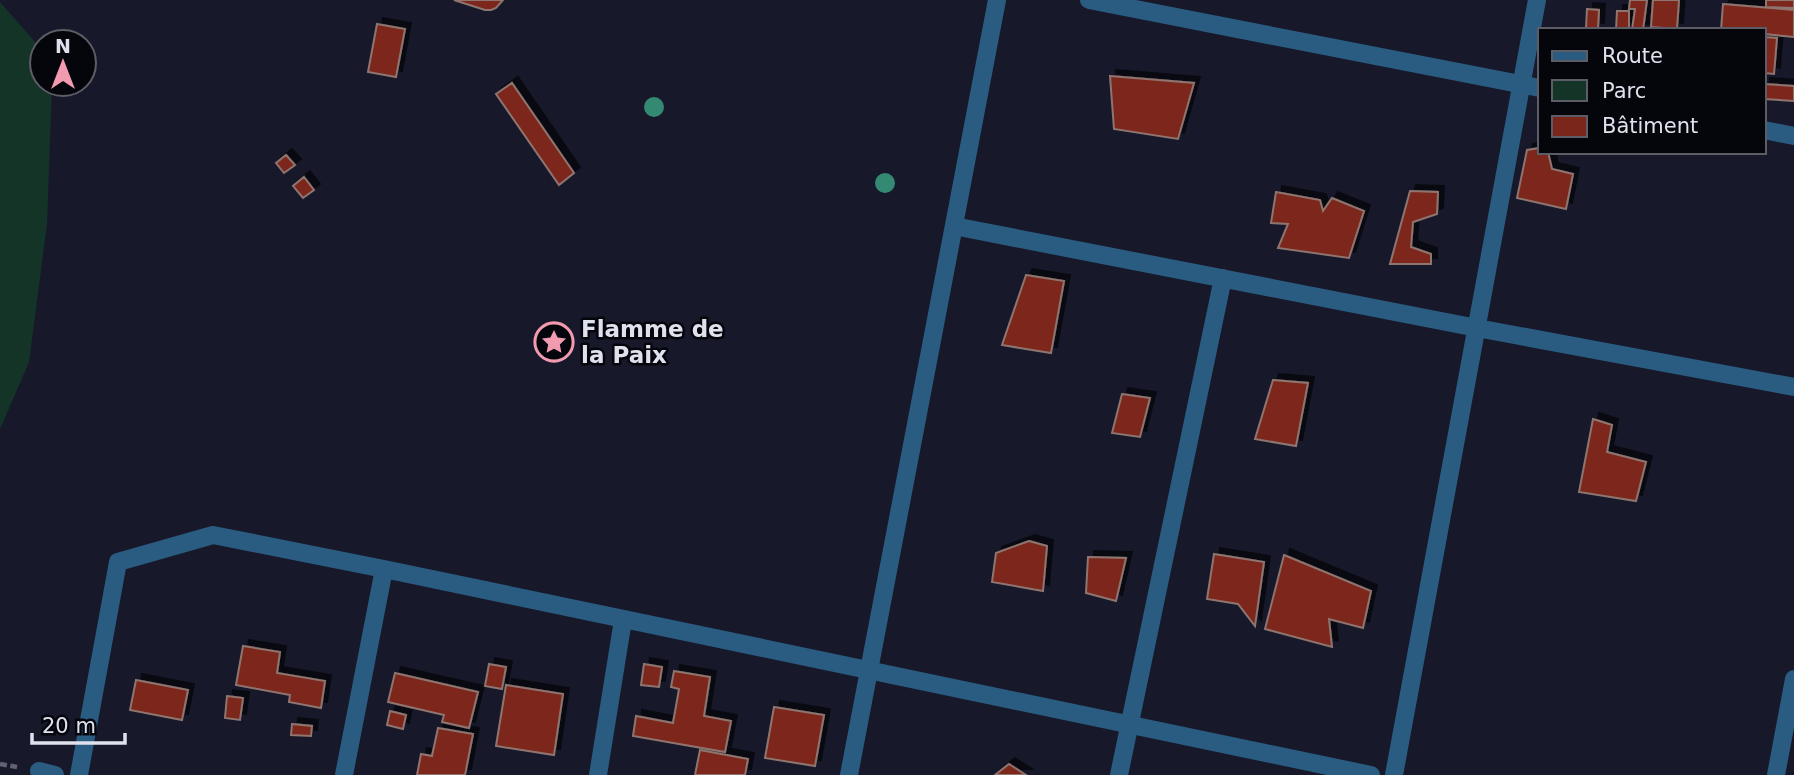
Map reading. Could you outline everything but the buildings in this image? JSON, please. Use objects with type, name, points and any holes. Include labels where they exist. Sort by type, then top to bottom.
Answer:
[{"type":"street","points":[[849,775],[997,0]]},
{"type":"street","points":[[1089,0],[1538,88]]},
{"type":"street","points":[[1394,775],[1537,0]]},
{"type":"street","points":[[1766,130],[1794,136]]},
{"type":"street","points":[[954,226],[1794,387]]},
{"type":"street","points":[[1119,775],[1223,278]]},
{"type":"street","points":[[79,775],[118,562],[213,535],[1371,775]]},
{"type":"street","points":[[344,775],[384,569]]},
{"type":"street","points":[[598,775],[623,620]]},
{"type":"street","points":[[1776,775],[1794,679]]},
{"type":"green space","points":[[0,2],[28,34],[28,98],[52,98],[47,224],[29,362],[0,429]]},
{"type":"place","name":"Flamme de la Paix","points":[[554,342]]}]
